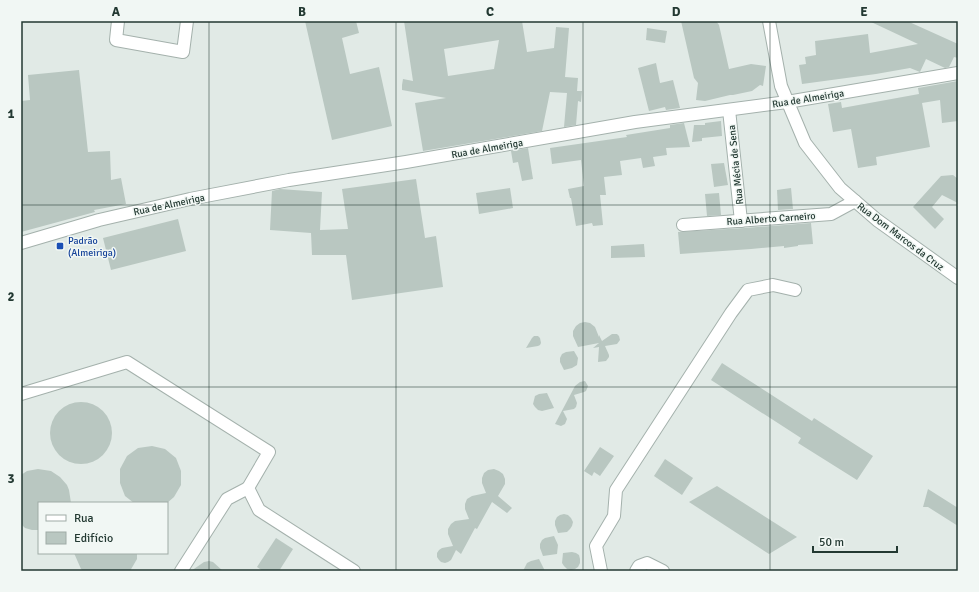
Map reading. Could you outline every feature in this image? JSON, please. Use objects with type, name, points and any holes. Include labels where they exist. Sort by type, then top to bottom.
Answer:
[{"type":"street","points":[[118,21],[116,40],[183,52],[187,21]]},
{"type":"street","name":"Rua Dom Marcos da Cruz","points":[[768,22],[781,86],[805,143],[840,188],[877,220],[958,278]]},
{"type":"street","name":"Rua de Almeiriga","points":[[21,243],[99,220],[190,199],[289,180],[406,162],[635,122],[787,102],[958,73]]},
{"type":"street","name":"Rua Mécia de Sena","points":[[729,110],[741,221]]},
{"type":"street","name":"Rua Alberto Carneiro","points":[[683,225],[831,214],[855,201]]},
{"type":"street","points":[[601,571],[596,546],[614,516],[616,490],[731,312],[748,290],[773,285],[794,290]]},
{"type":"street","points":[[21,394],[127,362],[268,452],[248,488],[227,499],[181,571]]},
{"type":"street","points":[[248,488],[259,510],[354,571]]},
{"type":"street","points":[[636,571],[639,566],[647,563],[663,571]]},
{"type":"building","points":[[305,21],[356,21],[359,33],[342,38],[350,74],[379,67],[392,126],[332,140]]},
{"type":"building","points":[[404,21],[522,21],[527,52],[554,48],[556,27],[569,28],[565,77],[578,78],[577,91],[582,91],[581,102],[578,101],[576,125],[564,127],[567,93],[550,92],[542,131],[423,151],[415,103],[446,98],[402,90],[403,79],[413,81]],"holes":[[[499,40],[494,69],[448,76],[444,49]]]},
{"type":"building","points":[[681,21],[716,21],[719,25],[729,69],[751,64],[766,66],[763,86],[760,85],[752,91],[705,101],[696,100],[698,83],[694,78]]},
{"type":"building","points":[[869,21],[907,21],[958,44],[958,58],[954,57],[949,67],[945,68],[926,59],[920,72],[910,68],[802,84],[799,65],[806,64],[805,57],[816,55],[815,41],[868,34],[870,53],[918,44]]},
{"type":"building","points":[[647,28],[667,31],[665,43],[646,40]]},
{"type":"building","points":[[656,63],[660,83],[673,80],[680,108],[666,110],[665,107],[649,111],[638,68]]},
{"type":"building","points":[[79,70],[88,152],[110,151],[111,180],[121,178],[126,204],[94,210],[95,212],[21,232],[21,101],[30,100],[28,75]]},
{"type":"building","points":[[958,81],[958,121],[942,123],[940,100],[922,103],[930,147],[876,157],[877,165],[858,168],[851,129],[833,132],[828,104],[841,102],[842,108],[919,94],[918,88]]},
{"type":"building","points":[[721,121],[722,136],[702,138],[702,141],[692,142],[694,125],[705,125],[705,123]]},
{"type":"building","points":[[684,123],[690,147],[666,148],[667,155],[653,157],[655,166],[643,168],[641,158],[620,161],[622,175],[604,177],[606,195],[600,195],[603,225],[593,226],[592,223],[576,226],[568,189],[584,186],[581,160],[552,164],[550,148],[627,137],[626,135],[670,128],[670,125]]},
{"type":"building","points":[[528,148],[533,179],[522,181],[518,162],[513,163],[511,151]]},
{"type":"building","points":[[724,163],[728,185],[714,187],[711,164]]},
{"type":"building","points":[[953,175],[958,179],[958,203],[942,195],[932,207],[944,219],[935,229],[913,207],[941,176]]},
{"type":"building","points":[[416,179],[425,238],[436,236],[443,287],[352,300],[346,255],[312,255],[311,233],[270,230],[272,191],[280,189],[322,192],[320,230],[348,229],[342,189]]},
{"type":"building","points":[[510,188],[513,208],[479,214],[476,193]]},
{"type":"building","points":[[791,188],[793,209],[778,210],[777,190]]},
{"type":"building","points":[[719,193],[721,215],[707,216],[705,194]]},
{"type":"building","points":[[178,219],[186,251],[111,270],[103,238]]},
{"type":"building","points":[[811,223],[813,244],[784,248],[784,246],[680,254],[678,232]]},
{"type":"building","points":[[644,244],[645,257],[611,258],[611,246]]},
{"type":"building","points":[[580,323],[590,323],[595,327],[602,341],[612,334],[617,334],[619,336],[620,340],[617,344],[605,346],[609,355],[606,361],[598,362],[599,347],[593,348],[599,343],[578,347],[573,336],[573,331]]},
{"type":"building","points":[[534,336],[538,336],[540,338],[540,345],[526,348],[532,338]]},
{"type":"building","points":[[574,351],[578,358],[577,365],[564,370],[560,362],[562,354]]},
{"type":"building","points":[[722,363],[812,421],[814,418],[873,456],[857,480],[798,443],[801,438],[711,380]]},
{"type":"building","points":[[585,381],[588,386],[586,391],[574,395],[577,403],[576,407],[574,409],[563,411],[567,419],[565,424],[561,426],[555,424],[575,386],[580,382]]},
{"type":"building","points":[[547,393],[554,408],[542,411],[538,410],[533,404],[535,396]]},
{"type":"building","points":[[81,402],[98,407],[103,411],[107,416],[112,433],[107,450],[103,455],[98,459],[81,464],[64,459],[59,455],[55,450],[50,433],[55,416],[59,411],[64,407]]},
{"type":"building","points":[[152,446],[165,449],[176,458],[181,471],[181,485],[174,497],[168,502],[133,502],[125,496],[120,483],[120,469],[127,456],[138,448]]},
{"type":"building","points":[[600,447],[614,456],[600,476],[594,472],[592,476],[584,471]]},
{"type":"building","points":[[665,459],[693,478],[682,495],[654,476]]},
{"type":"building","points":[[38,469],[51,471],[60,477],[67,485],[69,490],[71,502],[38,502],[38,530],[25,528],[21,524],[21,475],[27,471]]},
{"type":"building","points":[[494,469],[503,474],[505,479],[505,484],[498,496],[512,508],[507,513],[492,502],[477,529],[475,528],[461,554],[456,550],[451,560],[445,563],[441,562],[437,557],[439,550],[453,546],[448,534],[448,529],[455,521],[469,519],[465,509],[467,499],[472,496],[486,493],[482,483],[482,478],[484,473],[488,470]]},
{"type":"building","points":[[717,486],[797,537],[769,554],[689,502]]},
{"type":"building","points":[[928,489],[958,508],[958,526],[928,507],[923,507]]},
{"type":"building","points":[[564,514],[571,518],[573,522],[572,526],[567,532],[558,533],[555,521],[557,517]]},
{"type":"building","points":[[554,536],[558,545],[557,554],[543,556],[540,548],[542,540]]},
{"type":"building","points":[[276,538],[293,549],[279,571],[263,571],[257,567]]},
{"type":"building","points":[[572,552],[579,555],[580,563],[578,567],[571,570],[567,569],[562,563],[563,553]]},
{"type":"building","points":[[74,554],[137,554],[137,559],[130,571],[83,571]]},
{"type":"building","points":[[539,559],[545,571],[523,571],[527,563]]},
{"type":"building","points":[[204,562],[213,562],[223,571],[191,571]]},
{"type":"place","name":"Padrão (Almeiriga)","points":[[60,246]]}]
